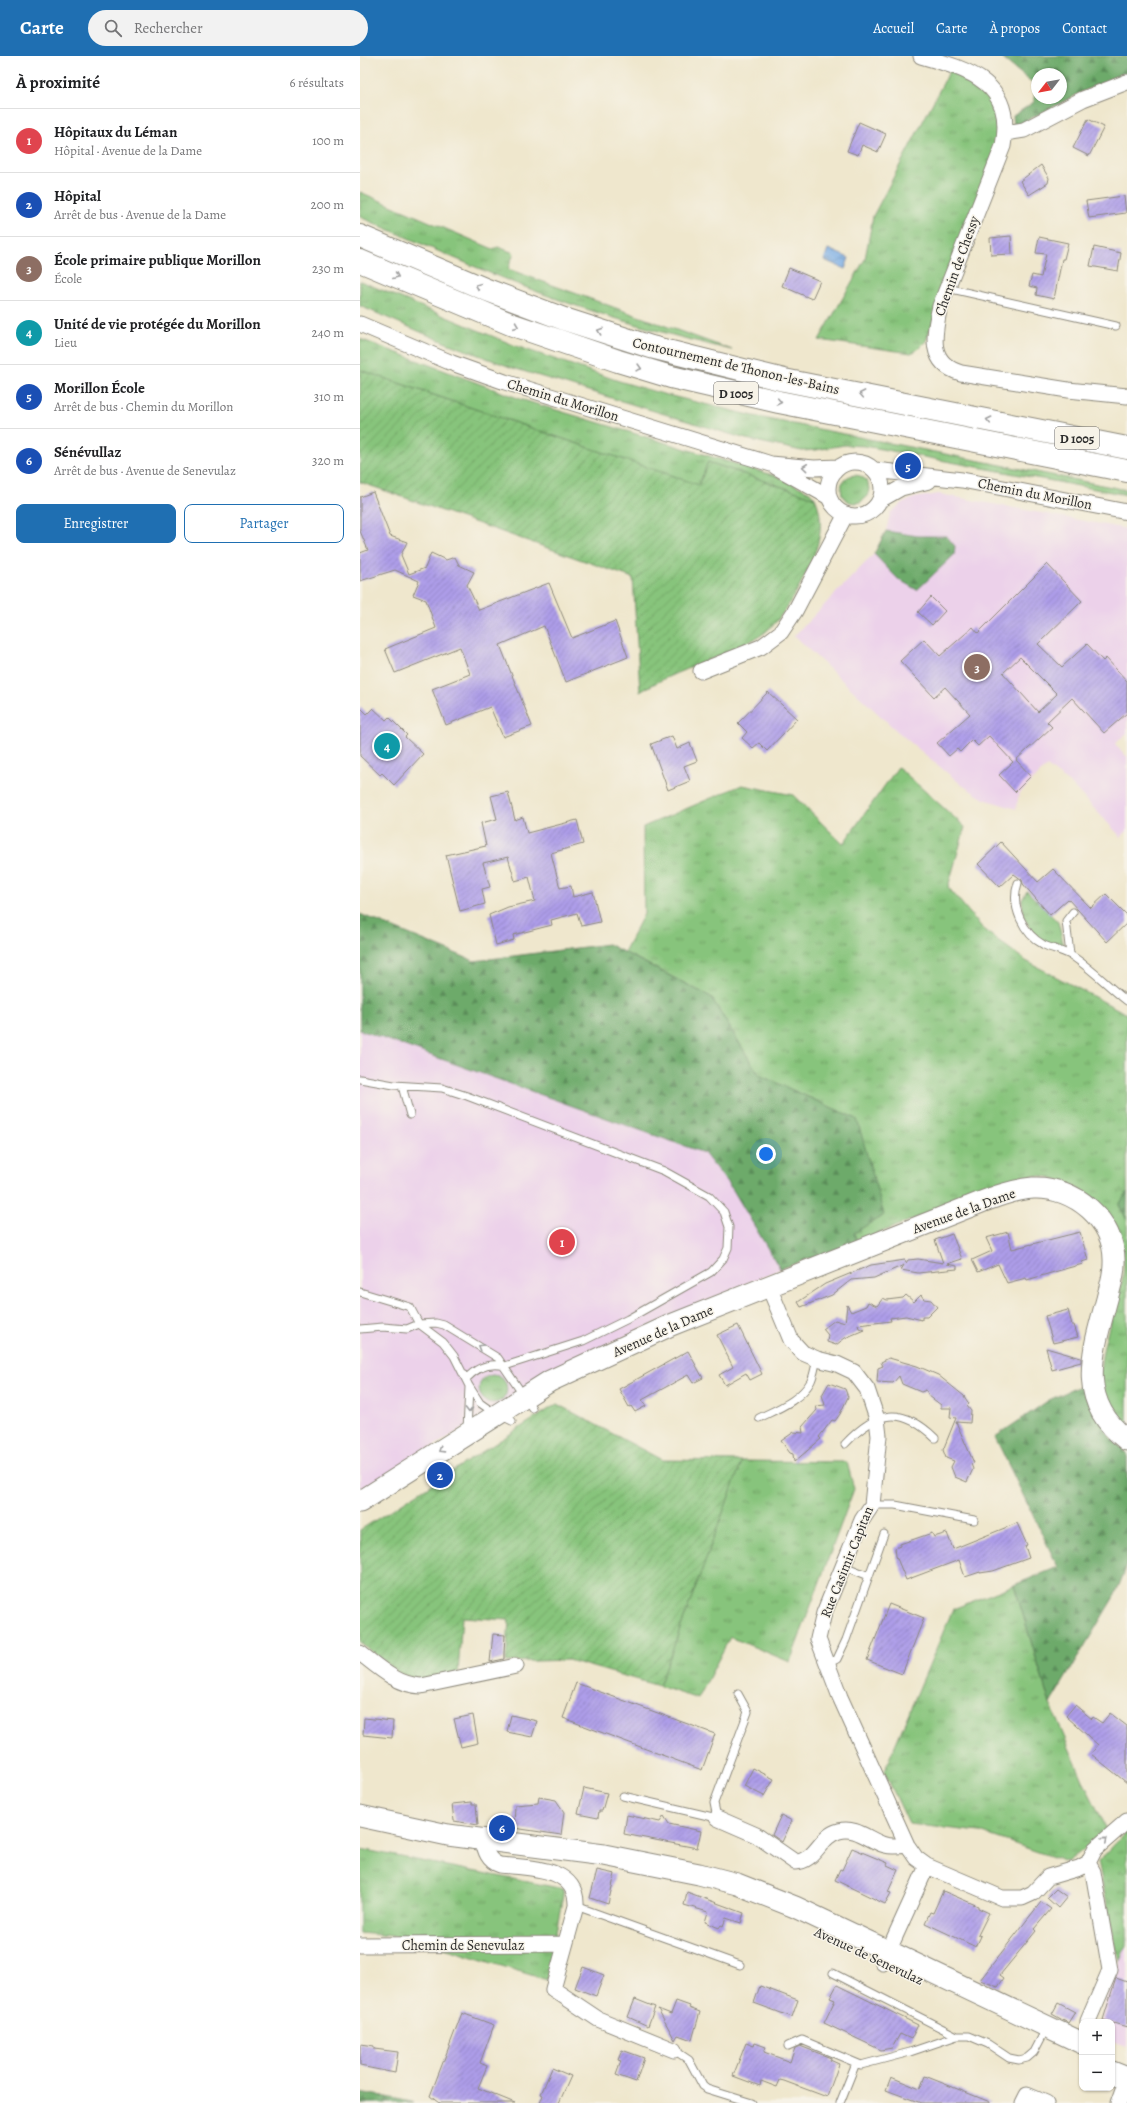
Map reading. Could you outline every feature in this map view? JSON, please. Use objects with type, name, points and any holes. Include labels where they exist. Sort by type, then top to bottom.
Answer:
[{"type":"highway","name":"Contournement de Thonon-les-Bains","points":[[360,236],[564,319],[651,347],[784,380],[1127,448]]},
{"type":"highway","name":"Contournement de Thonon-les-Bains","points":[[360,261],[513,325],[588,352],[671,377],[779,402],[1127,471]]},
{"type":"main road","name":"Avenue de la Dame","points":[[360,1518],[505,1417],[529,1402],[573,1382],[605,1356],[671,1325],[1004,1194],[1033,1188],[1062,1192],[1079,1201],[1098,1217],[1112,1243],[1114,1258],[1113,1271],[1092,1355],[1091,1379],[1095,1397],[1104,1414],[1116,1430],[1127,1440]]},
{"type":"main road","name":"Avenue de la Dame","points":[[360,1502],[466,1434],[505,1417]]},
{"type":"main road","name":"Avenue de Senevulaz","points":[[360,1816],[430,1832],[604,1855],[652,1865],[730,1892],[886,1957],[1044,2033],[1079,2056]]},
{"type":"main road","name":"Avenue de Senevulaz","points":[[1044,2033],[1079,2042]]},
{"type":"main road","points":[[1115,2058],[1127,2064]]},
{"type":"main road","points":[[1115,2074],[1127,2080]]},
{"type":"street","name":"Chemin de Chessy","points":[[921,56],[956,66],[971,72],[984,81],[994,92],[1001,104],[1005,119],[1006,133],[999,158],[946,288],[936,325],[935,346],[941,361],[950,368],[961,373],[1068,390],[1127,396]]},
{"type":"street","points":[[1006,133],[1024,130],[1083,99],[1127,82]]},
{"type":"street","name":"Chemin du Morillon","points":[[360,324],[452,363],[505,382],[771,464],[814,468],[838,467]]},
{"type":"street","points":[[857,462],[865,463],[875,470],[882,484],[880,500],[876,507],[866,514],[858,516],[846,514],[836,508],[829,497],[829,480],[838,467],[845,463],[857,462]]},
{"type":"street","name":"Chemin du Morillon","points":[[771,464],[829,497]]},
{"type":"street","name":"Chemin du Morillon","points":[[875,470],[962,480],[1127,512]]},
{"type":"street","name":"Chemin du Morillon","points":[[880,500],[906,486],[942,478]]},
{"type":"street","points":[[701,671],[761,647],[781,632],[795,611],[846,514]]},
{"type":"street","name":"Rue Casimir Capitan","points":[[769,1287],[791,1340],[803,1353],[817,1359],[838,1364],[854,1372],[867,1389],[876,1419],[879,1436],[872,1505],[862,1520],[824,1613],[818,1639],[840,1697],[907,1845],[916,1858],[928,1866],[1002,1898],[1022,1898],[1033,1893],[1048,1877],[1079,1868],[1088,1863]]},
{"type":"street","points":[[360,1653],[388,1674],[412,1686],[421,1686],[516,1666]]},
{"type":"street","points":[[717,1818],[756,1835],[795,1862],[808,1859],[826,1838],[839,1831],[858,1832],[887,1846],[907,1845]]},
{"type":"street","points":[[1089,2019],[1110,1970],[1093,1872],[1088,1863],[1095,1849],[1127,1821]]},
{"type":"street","points":[[483,1840],[488,1856],[496,1864],[546,1870],[561,1876],[573,1892],[576,1906],[553,1989],[598,2019],[674,2050]]},
{"type":"street","points":[[886,1957],[928,1866]]},
{"type":"street","name":"Chemin de Senevulaz","points":[[360,1945],[565,1944]]},
{"type":"street","points":[[1119,2103],[1127,2080]]},
{"type":"street","points":[[1023,2103],[1027,2095],[1046,2103]]},
{"type":"lane","points":[[946,288],[1116,326]]},
{"type":"lane","points":[[1018,883],[1015,891],[1018,915],[1028,933],[1046,946],[1070,954],[1090,968],[1127,1001]]},
{"type":"lane","points":[[1070,954],[1066,921],[1073,912]]},
{"type":"lane","points":[[360,1079],[402,1086],[442,1088],[656,1168],[710,1196],[720,1207],[727,1220],[729,1234],[728,1248],[722,1259],[711,1272],[628,1319],[584,1341],[505,1366],[496,1364],[486,1365],[474,1370],[466,1378]]},
{"type":"lane","points":[[402,1086],[410,1115]]},
{"type":"lane","points":[[360,1292],[410,1307],[419,1324],[447,1346],[458,1360],[469,1386],[480,1404],[505,1417]]},
{"type":"lane","points":[[360,1329],[383,1327],[407,1329],[419,1324],[436,1323],[444,1325],[494,1355],[505,1366],[529,1402]]},
{"type":"lane","points":[[759,1418],[781,1408],[797,1397],[811,1381],[817,1359]]},
{"type":"lane","points":[[466,1434],[469,1386]]},
{"type":"lane","points":[[844,1444],[860,1427],[876,1419],[892,1416],[909,1418],[921,1424],[935,1438]]},
{"type":"lane","points":[[872,1505],[895,1505],[974,1520]]},
{"type":"lane","points":[[827,1664],[837,1659],[846,1640],[884,1534]]},
{"type":"lane","points":[[844,1566],[869,1576]]},
{"type":"lane","points":[[622,1796],[717,1818],[714,1803],[748,1712],[738,1694]]},
{"type":"lane","points":[[576,1906],[740,1966]]},
{"type":"lane","points":[[833,1973],[957,2036]]},
{"type":"lane","points":[[788,2046],[802,2040],[861,2064],[957,2036],[969,2036],[988,2044],[1006,2057],[1019,2060],[1032,2054],[1044,2033]]},
{"type":"lane","points":[[674,2050],[689,2060],[703,2086],[707,2089],[744,2102],[752,2103]]},
{"type":"lane","points":[[840,2103],[856,2063]]},
{"type":"shaded area","points":[[939,494],[1127,529],[1127,733],[1115,744],[1127,757],[1127,831],[1121,837],[1072,785],[1047,766],[1019,794],[1016,809],[984,799],[962,785],[898,732],[794,636],[874,554],[886,531],[890,513],[901,504],[914,498]]},
{"type":"shaded area","points":[[360,1030],[704,1153],[733,1190],[780,1269],[592,1351],[360,1490]]},
{"type":"shaded area","points":[[1127,1945],[1127,2047],[1115,2043],[1115,2019],[1101,2019],[1112,1976]]},
{"type":"green space","points":[[1002,56],[1127,56],[1127,75],[1096,85],[1067,100],[1067,68],[1031,68],[1031,82],[1003,59]]},
{"type":"green space","points":[[950,70],[974,81],[983,88],[989,96],[994,105],[996,115],[998,142],[926,341],[917,350],[911,353],[819,340],[865,259],[873,216]]},
{"type":"green space","points":[[1031,104],[1059,104],[1014,127],[1013,116]]},
{"type":"green space","points":[[360,192],[493,249],[498,247],[514,253],[508,269],[732,350],[588,310],[463,262],[360,217]]},
{"type":"green space","points":[[360,281],[516,346],[619,381],[663,394],[758,417],[1127,490],[1127,495],[865,446],[844,445],[802,451],[746,439],[513,368],[444,342],[360,306]]},
{"type":"green space","points":[[360,339],[523,400],[776,476],[810,492],[815,498],[708,462],[699,485],[360,370]]},
{"type":"green space","points":[[360,370],[699,485],[708,462],[815,498],[820,515],[820,532],[819,540],[810,565],[786,608],[766,632],[728,652],[677,673],[640,692],[633,578],[360,482]]},
{"type":"green space","points":[[855,475],[865,479],[869,489],[865,499],[855,503],[845,499],[841,489],[845,479]]},
{"type":"green space","points":[[886,531],[918,536],[946,536],[955,546],[954,555],[917,590],[898,579],[874,554]]},
{"type":"green space","points":[[898,767],[965,827],[948,887],[984,930],[1026,961],[1127,1014],[1127,1192],[1119,1205],[1127,1220],[1127,1428],[1110,1409],[1104,1397],[1101,1385],[1102,1357],[1120,1289],[1124,1263],[1120,1238],[1109,1215],[1101,1206],[1080,1190],[1053,1178],[1038,1176],[1023,1177],[990,1188],[857,1242],[854,1233],[857,1119],[759,1075],[711,997],[624,952],[644,914],[643,827],[742,785],[793,795],[843,844]]},
{"type":"green space","points":[[1027,891],[1058,922],[1064,946],[1048,944],[1036,936],[1024,918],[1022,900]]},
{"type":"green space","points":[[360,914],[474,961],[608,944],[711,997],[759,1075],[857,1119],[884,1215],[854,1233],[857,1242],[780,1269],[733,1190],[704,1153],[360,1030]]},
{"type":"green space","points":[[1127,1192],[1127,1220],[1119,1205]]},
{"type":"green space","points":[[493,1375],[503,1379],[507,1389],[503,1399],[493,1403],[483,1399],[479,1389],[483,1379]]},
{"type":"green space","points":[[1084,1384],[1110,1437],[1127,1453],[1127,1566],[1115,1595],[1050,1704],[1014,1585],[1058,1567],[995,1437],[1049,1400]]},
{"type":"green space","points":[[557,1404],[662,1460],[742,1461],[659,1686],[568,1660],[506,1662],[509,1620],[462,1617],[458,1672],[425,1680],[402,1675],[360,1643],[360,1530]]},
{"type":"green space","points":[[742,1461],[847,1462],[854,1489],[790,1662],[730,1637],[698,1699],[659,1686]]},
{"type":"green space","points":[[1014,1585],[1050,1704],[1086,1787],[1108,1831],[1067,1862],[980,1832],[909,1824],[884,1771],[953,1609]]},
{"type":"green space","points":[[1127,1831],[1127,1945],[1119,1961],[1098,1862]]},
{"type":"green space","points":[[360,1849],[564,1889],[547,1980],[411,1938],[360,1933]]},
{"type":"green space","points":[[360,2092],[412,2102],[414,2103],[360,2103]]},
{"type":"water","points":[[828,249],[849,258],[845,269],[824,260]]},
{"type":"building","points":[[1088,119],[1104,127],[1089,156],[1073,148]]},
{"type":"building","points":[[859,122],[886,134],[878,152],[862,145],[858,155],[847,151]]},
{"type":"building","points":[[1041,165],[1049,178],[1048,183],[1029,195],[1020,181]]},
{"type":"building","points":[[1124,196],[1126,213],[1089,218],[1086,201]]},
{"type":"building","points":[[1011,236],[1012,254],[991,255],[990,238]]},
{"type":"building","points":[[1039,237],[1068,243],[1064,259],[1062,259],[1054,299],[1036,295],[1037,288],[1029,286],[1032,275],[1041,277],[1046,254],[1036,253]]},
{"type":"building","points":[[1094,247],[1121,253],[1118,271],[1090,266]]},
{"type":"building","points":[[789,268],[820,281],[812,299],[782,286]]},
{"type":"building","points":[[373,492],[390,536],[407,542],[401,555],[409,574],[425,568],[431,553],[446,560],[455,557],[459,565],[474,572],[467,585],[479,610],[549,583],[572,638],[615,621],[628,657],[566,682],[544,626],[500,645],[532,726],[503,737],[490,707],[446,725],[432,689],[470,674],[460,647],[395,673],[385,649],[436,628],[426,600],[413,595],[419,581],[395,570],[360,581],[360,553],[368,550],[360,531],[360,497]]},
{"type":"building","points":[[1047,564],[1082,601],[1038,644],[1062,667],[1087,644],[1103,661],[1106,658],[1127,681],[1127,713],[1104,733],[1072,698],[1047,722],[1052,727],[1016,760],[1031,776],[1015,792],[999,775],[1013,762],[989,736],[978,746],[972,740],[960,752],[957,749],[949,756],[937,743],[970,714],[945,687],[934,697],[900,661],[924,639],[940,656],[973,627],[978,633]],"holes":[[[1020,657],[1057,694],[1038,712],[1003,673]]]},
{"type":"building","points":[[931,597],[945,611],[932,625],[918,612]]},
{"type":"building","points":[[768,692],[797,719],[767,751],[759,743],[753,748],[742,738],[747,732],[738,723]]},
{"type":"building","points":[[360,707],[367,714],[373,708],[386,720],[389,717],[407,735],[405,737],[423,754],[394,785],[382,773],[380,775],[360,756]]},
{"type":"building","points":[[672,736],[677,749],[690,743],[697,761],[684,766],[690,781],[668,790],[651,744]]},
{"type":"building","points":[[508,792],[515,820],[523,817],[527,833],[577,820],[583,844],[551,853],[560,888],[571,886],[573,897],[593,892],[600,922],[581,926],[577,913],[551,920],[552,925],[513,935],[514,940],[496,945],[489,915],[508,907],[535,901],[529,877],[515,881],[508,857],[483,863],[490,887],[482,889],[485,904],[460,911],[446,855],[486,846],[481,823],[497,819],[491,796]]},
{"type":"building","points":[[1001,842],[1038,882],[1053,869],[1091,908],[1106,894],[1127,915],[1127,923],[1107,942],[1068,899],[1050,915],[1023,884],[1022,880],[1014,874],[1000,887],[978,864]]},
{"type":"building","points":[[1008,1232],[1012,1249],[1080,1232],[1088,1260],[1082,1262],[1083,1264],[1027,1280],[1026,1278],[1007,1283],[998,1264],[978,1272],[972,1260],[992,1251],[986,1238]]},
{"type":"building","points":[[952,1234],[962,1259],[947,1264],[957,1266],[957,1269],[918,1273],[901,1270],[904,1265],[874,1278],[851,1280],[832,1295],[801,1307],[798,1302],[825,1284],[871,1265],[905,1260],[906,1263],[908,1260],[918,1259],[943,1263],[935,1240]]},
{"type":"building","points":[[906,1295],[914,1302],[921,1295],[924,1299],[931,1300],[937,1307],[927,1317],[922,1317],[922,1320],[906,1316],[890,1318],[891,1321],[858,1325],[859,1328],[864,1330],[845,1338],[836,1345],[827,1342],[828,1335],[823,1329],[835,1320],[845,1323],[847,1305],[851,1312],[866,1306],[868,1302],[877,1306],[883,1298],[887,1300],[903,1298]]},
{"type":"building","points":[[1068,1310],[1072,1325],[1074,1325],[1078,1337],[1053,1343],[1045,1316]]},
{"type":"building","points":[[738,1325],[762,1374],[750,1380],[746,1373],[725,1385],[719,1375],[733,1367],[717,1335]]},
{"type":"building","points":[[1046,1348],[1081,1358],[1081,1362],[1052,1370]]},
{"type":"building","points":[[688,1351],[703,1378],[693,1383],[688,1375],[642,1400],[646,1406],[635,1412],[631,1406],[629,1407],[619,1389]]},
{"type":"building","points":[[889,1358],[917,1366],[938,1375],[964,1396],[969,1404],[967,1406],[971,1411],[970,1423],[956,1422],[974,1463],[971,1464],[973,1469],[967,1482],[955,1477],[951,1467],[954,1461],[946,1458],[943,1450],[956,1418],[950,1417],[951,1408],[941,1408],[941,1405],[929,1396],[926,1390],[921,1392],[902,1384],[899,1376],[893,1383],[877,1382],[878,1368],[883,1366],[881,1362]]},
{"type":"building","points":[[829,1383],[845,1389],[848,1397],[835,1421],[832,1420],[819,1437],[821,1439],[794,1462],[793,1454],[790,1453],[781,1441],[794,1432],[803,1433],[802,1427],[817,1410],[816,1406],[825,1405],[822,1395]]},
{"type":"building","points":[[1017,1523],[1027,1545],[1025,1546],[1029,1558],[993,1571],[980,1572],[965,1577],[959,1560],[906,1580],[896,1556],[895,1548],[900,1546],[900,1544],[932,1533],[934,1537],[947,1533],[953,1549]]},
{"type":"building","points":[[889,1604],[924,1618],[902,1674],[867,1660]]},
{"type":"building","points":[[493,1634],[505,1635],[504,1659],[490,1662]]},
{"type":"building","points":[[576,1683],[715,1734],[702,1770],[563,1718]]},
{"type":"building","points":[[1075,1705],[1092,1719],[1093,1717],[1102,1723],[1110,1713],[1127,1726],[1127,1783],[1091,1754],[1098,1745],[1066,1716]]},
{"type":"building","points":[[473,1715],[478,1743],[461,1747],[454,1719]]},
{"type":"building","points":[[511,1715],[537,1721],[532,1737],[507,1732]]},
{"type":"building","points":[[364,1718],[393,1721],[392,1738],[363,1735]]},
{"type":"building","points":[[753,1768],[774,1779],[764,1796],[744,1786]]},
{"type":"building","points":[[584,1788],[607,1793],[602,1811],[599,1811],[598,1818],[578,1814]]},
{"type":"building","points":[[539,1797],[556,1800],[564,1812],[561,1835],[514,1828],[515,1805],[538,1803]]},
{"type":"building","points":[[472,1802],[472,1804],[476,1804],[478,1825],[454,1821],[452,1804]]},
{"type":"building","points":[[627,1815],[660,1822],[664,1816],[669,1824],[701,1831],[697,1848],[624,1834]]},
{"type":"building","points":[[781,1815],[792,1821],[782,1842],[772,1835]]},
{"type":"building","points":[[852,1848],[888,1863],[887,1865],[898,1870],[888,1892],[891,1893],[885,1904],[835,1880],[840,1869],[842,1870]]},
{"type":"building","points":[[597,1870],[615,1874],[608,1904],[590,1898]]},
{"type":"building","points":[[1056,1889],[1067,1897],[1058,1908],[1047,1898]]},
{"type":"building","points":[[943,1891],[978,1906],[978,1908],[989,1913],[978,1935],[981,1936],[976,1947],[925,1923],[930,1912],[933,1913]]},
{"type":"building","points":[[687,1892],[744,1913],[741,1923],[726,1918],[723,1926],[721,1925],[719,1928],[705,1922],[708,1912],[684,1905]]},
{"type":"building","points":[[1041,1902],[1051,1909],[1034,1929],[1036,1931],[1000,1975],[1004,1978],[998,1987],[980,1980]]},
{"type":"building","points":[[583,1967],[604,1975],[596,1996],[575,1988]]},
{"type":"building","points":[[1116,1978],[1127,1982],[1127,2027],[1115,2024],[1115,2019],[1103,2019]]},
{"type":"building","points":[[837,1985],[918,2025],[911,2039],[900,2034],[892,2048],[881,2050],[824,2023],[835,2000],[830,1998]]},
{"type":"building","points":[[760,1986],[798,2000],[792,2017],[754,2003]]},
{"type":"building","points":[[635,1999],[655,2007],[648,2026],[628,2017]]},
{"type":"building","points":[[676,2001],[690,2006],[689,2008],[700,2012],[692,2040],[678,2035],[675,2040],[658,2009],[671,2014]]},
{"type":"building","points":[[1058,2003],[1075,2012],[1068,2023],[1052,2014]]},
{"type":"building","points":[[462,2013],[494,2025],[480,2063],[487,2066],[478,2088],[515,2103],[439,2103],[430,2096]]},
{"type":"building","points":[[746,2043],[754,2046],[755,2043],[766,2047],[764,2052],[790,2062],[795,2048],[800,2046],[831,2058],[830,2060],[839,2064],[827,2097],[780,2080],[777,2087],[761,2081],[760,2086],[733,2076]]},
{"type":"building","points":[[360,2044],[374,2046],[374,2049],[398,2052],[395,2073],[360,2066]]},
{"type":"building","points":[[622,2050],[644,2058],[636,2082],[616,2075],[621,2061],[618,2060]]},
{"type":"building","points":[[552,2068],[571,2076],[559,2103],[540,2103],[543,2095],[541,2094]]},
{"type":"building","points":[[925,2076],[990,2103],[921,2103],[886,2090],[891,2077],[920,2089]]},
{"type":"place","name":"Morillon École","points":[[908,466]]},
{"type":"place","name":"École primaire publique Morillon","points":[[977,667]]},
{"type":"place","name":"Unité de vie protégée du Morillon","points":[[387,746]]},
{"type":"place","name":"Hôpitaux du Léman","points":[[562,1242]]},
{"type":"place","name":"Hôpital","points":[[440,1475]]},
{"type":"place","name":"Sénévullaz","points":[[502,1828]]}]
